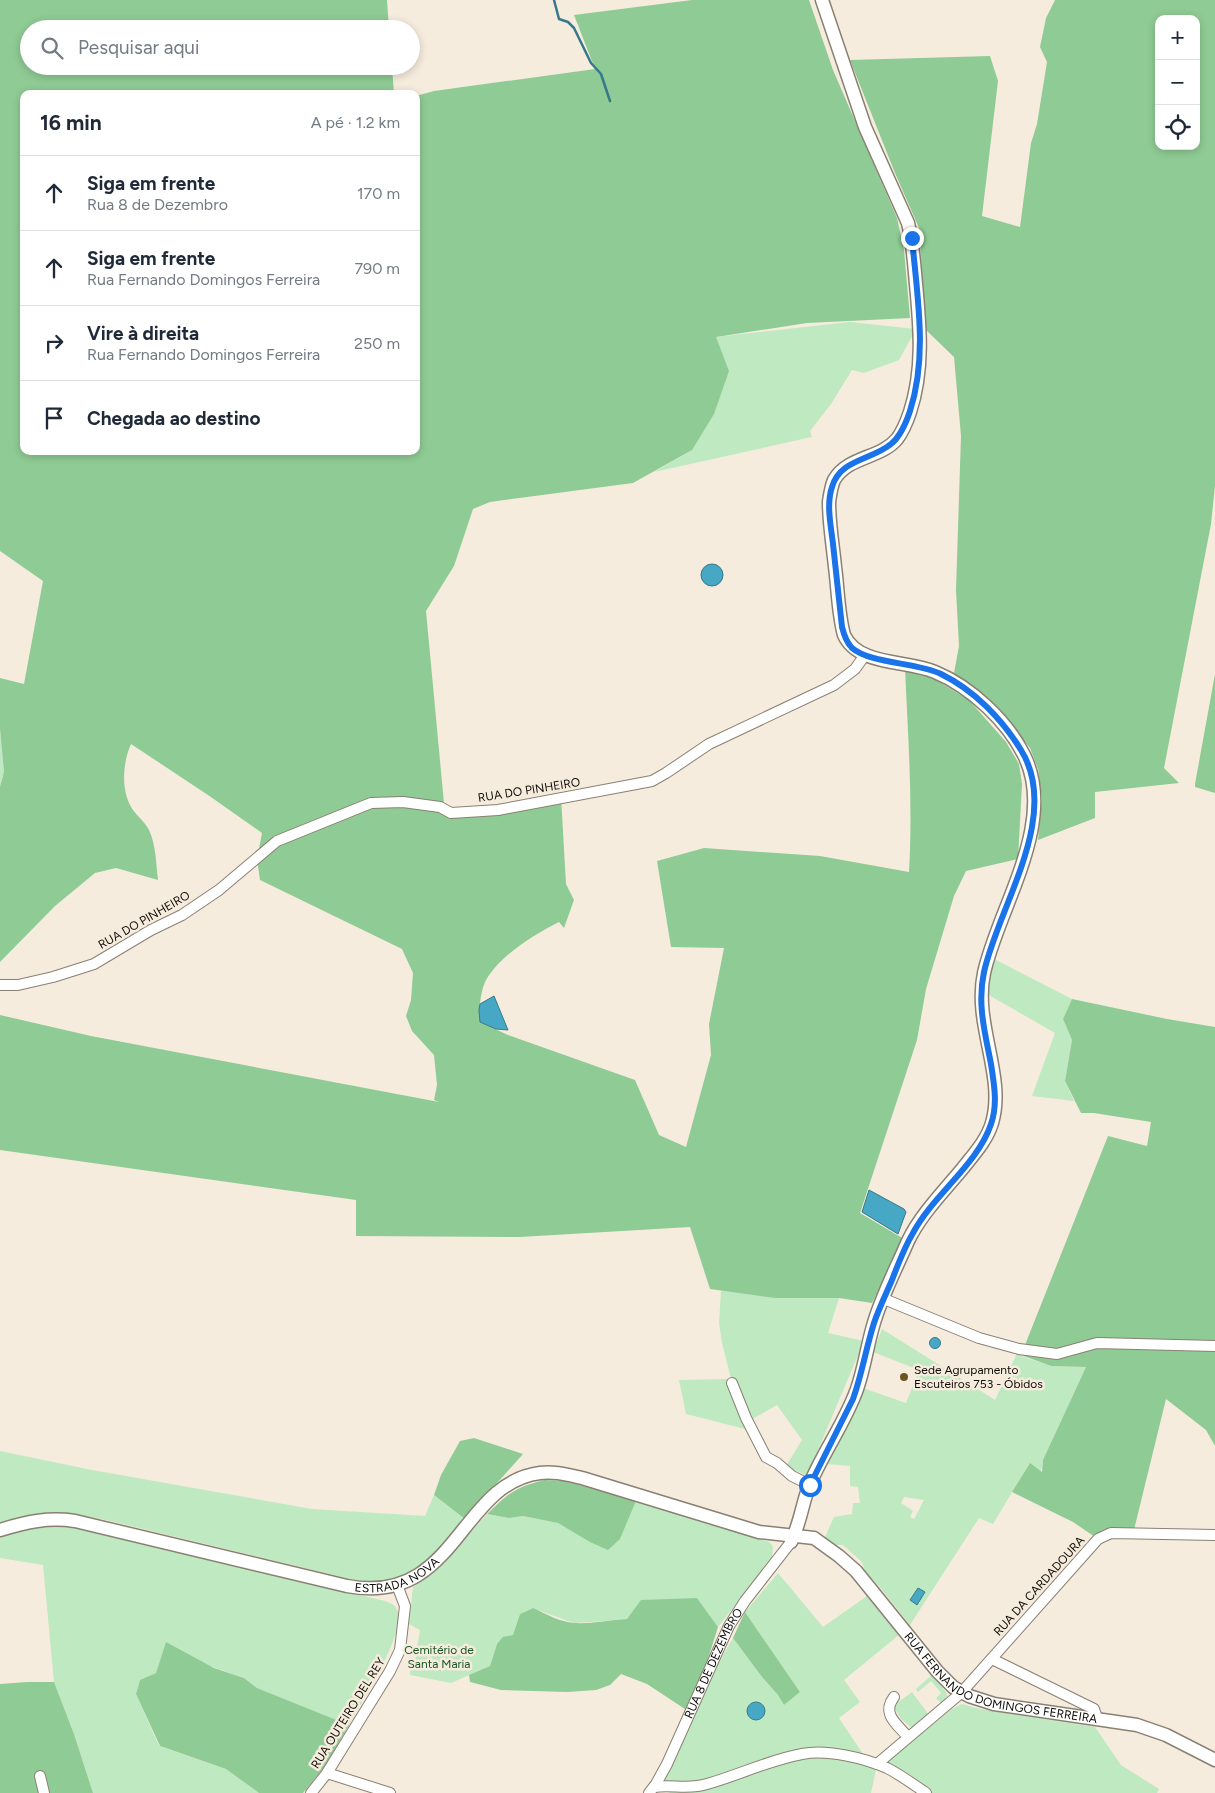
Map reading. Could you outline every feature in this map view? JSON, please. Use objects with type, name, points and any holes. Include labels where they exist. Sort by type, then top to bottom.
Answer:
[{"type":"street","points":[[822,0],[865,128],[908,223],[912,238],[920,323],[919,376],[910,410],[901,433],[884,449],[859,459],[845,468],[834,480],[830,494],[830,521],[844,635],[851,647],[865,655],[933,670],[955,682],[980,700],[1002,723],[1022,752],[1030,769],[1034,798],[1032,829],[1025,857],[986,965],[982,984],[982,1014],[995,1095],[992,1123],[978,1148],[918,1224],[884,1299],[979,1338],[1019,1349],[1057,1354],[1097,1343],[1215,1346]]},
{"type":"street","name":"RUA DO PINHEIRO","points":[[0,985],[18,985],[94,964],[151,930],[182,915],[219,890],[277,841],[371,803],[403,802],[440,807],[451,813],[498,810],[652,781],[709,744],[834,685],[855,669],[865,655]]},
{"type":"street","name":"RUA 8 DE DEZEMBRO","points":[[651,1790],[667,1764],[729,1626],[745,1601],[798,1530],[810,1485],[858,1387],[874,1324],[884,1299]]},
{"type":"street","points":[[732,1383],[746,1418],[766,1457],[777,1463],[792,1476],[810,1485]]},
{"type":"street","name":"ESTRADA NOVA","points":[[0,1530],[47,1519],[75,1520],[353,1587],[377,1589],[397,1585],[416,1576],[438,1559],[490,1500],[516,1481],[540,1473],[559,1473],[582,1478],[759,1532],[793,1539]]},
{"type":"street","name":"RUA DA CARDADOURA","points":[[877,1764],[961,1693],[1098,1539],[1111,1533],[1215,1535]]},
{"type":"street","name":"RUA FERNANDO DOMINGOS FERREIRA","points":[[793,1539],[810,1537],[840,1556],[856,1571],[937,1671],[961,1693],[994,1704],[1095,1718],[1153,1730],[1177,1739],[1215,1760]]},
{"type":"street","name":"RUA OUTEIRO DEL REY","points":[[311,1793],[327,1772],[390,1671],[400,1650],[405,1606],[397,1585]]},
{"type":"street","points":[[992,1659],[1094,1709],[1095,1718]]},
{"type":"street","points":[[894,1697],[888,1709],[908,1738]]},
{"type":"street","points":[[651,1790],[662,1786],[679,1788],[705,1785],[802,1754],[821,1752],[877,1764],[889,1769],[926,1793]]},
{"type":"street","points":[[327,1772],[390,1793]]},
{"type":"street","points":[[40,1776],[44,1793]]},
{"type":"green space","points":[[0,0],[387,0],[388,20],[20,20],[20,75],[393,75],[394,90],[20,90],[20,455],[420,455],[420,95],[434,91],[595,69],[574,15],[692,0],[809,0],[833,70],[897,218],[904,250],[910,318],[807,323],[716,337],[729,371],[714,414],[692,450],[633,483],[490,502],[473,509],[454,566],[426,611],[445,814],[561,797],[566,884],[574,900],[564,928],[559,922],[549,927],[518,946],[500,962],[486,980],[482,990],[480,1022],[508,1035],[635,1080],[659,1135],[686,1147],[711,1055],[709,1024],[724,948],[671,947],[657,861],[704,848],[820,856],[909,872],[909,744],[905,668],[931,677],[969,700],[1006,742],[1019,764],[1022,784],[1018,859],[966,871],[954,896],[926,989],[917,1040],[860,1213],[904,1239],[872,1303],[839,1298],[775,1298],[710,1289],[690,1227],[520,1237],[356,1236],[356,1200],[0,1150],[0,1015],[91,1036],[439,1102],[434,1100],[437,1085],[434,1055],[412,1031],[406,1016],[411,1000],[413,973],[402,949],[260,880],[257,859],[262,833],[131,744],[125,766],[125,790],[132,808],[147,826],[151,836],[158,880],[116,868],[95,873],[55,906],[0,962],[0,787],[4,772],[0,729],[0,678],[24,684],[43,581],[0,551]]},
{"type":"green space","points":[[1055,0],[1215,0],[1215,486],[1211,524],[1164,768],[1179,783],[1095,792],[1095,818],[1038,840],[1042,799],[1038,769],[1030,748],[976,691],[954,673],[959,646],[956,590],[961,436],[954,357],[926,330],[919,228],[850,60],[990,56],[998,81],[982,216],[1020,227],[1031,143],[1037,124],[1047,62],[1040,47],[1046,18]]},
{"type":"green space","points":[[850,322],[916,329],[899,360],[864,373],[852,370],[831,404],[810,431],[812,437],[654,472],[692,450],[729,371],[715,337]]},
{"type":"green space","points":[[1215,674],[1215,793],[1195,787],[1195,784]]},
{"type":"green space","points":[[0,729],[4,772],[0,787]]},
{"type":"green space","points":[[994,959],[1072,999],[1063,1019],[1072,1040],[1065,1081],[1074,1101],[1032,1096],[1055,1033],[987,994]]},
{"type":"green space","points":[[1072,999],[1215,1027],[1215,1446],[1206,1430],[1166,1399],[1133,1534],[1098,1539],[1073,1522],[1012,1492],[1030,1463],[1042,1472],[1043,1460],[1086,1367],[1051,1366],[1021,1355],[1108,1136],[1147,1146],[1151,1122],[1094,1113],[1081,1113],[1065,1081],[1072,1040],[1063,1019]]},
{"type":"green space","points":[[721,1291],[839,1298],[828,1333],[864,1341],[807,1476],[786,1466],[802,1440],[777,1405],[749,1421],[753,1431],[686,1414],[679,1380],[731,1379],[719,1323]]},
{"type":"green space","points":[[882,1329],[995,1400],[1019,1349],[1023,1350],[1021,1356],[1051,1366],[1086,1367],[1043,1460],[1041,1472],[1029,1464],[993,1524],[979,1518],[910,1625],[865,1572],[862,1562],[843,1545],[834,1545],[825,1537],[834,1517],[852,1514],[853,1503],[860,1503],[858,1487],[850,1486],[850,1466],[827,1464],[863,1388],[906,1403],[919,1370],[873,1352]],"holes":[[[904,1497],[924,1500],[914,1519],[910,1517],[913,1511],[901,1503]]]},
{"type":"green space","points":[[474,1438],[523,1454],[465,1519],[434,1495],[441,1475],[460,1441]]},
{"type":"green space","points":[[0,1451],[92,1470],[312,1509],[425,1516],[434,1495],[465,1519],[434,1554],[423,1563],[400,1576],[385,1581],[367,1583],[80,1515],[48,1513],[0,1525]]},
{"type":"green space","points":[[545,1480],[565,1481],[636,1501],[620,1539],[608,1550],[590,1542],[558,1523],[523,1516],[509,1518],[487,1514],[519,1488]]},
{"type":"green space","name":"Cemitério de Santa Maria","points":[[636,1501],[769,1542],[773,1546],[772,1558],[718,1627],[697,1598],[627,1619],[574,1623],[532,1608],[520,1614],[513,1635],[497,1644],[490,1666],[451,1683],[410,1675],[410,1668],[414,1667],[420,1630],[409,1624],[413,1587],[443,1562],[487,1514],[509,1518],[523,1516],[558,1523],[572,1530],[620,1539]]},
{"type":"green space","points":[[58,1525],[81,1528],[385,1601],[394,1605],[397,1610],[398,1620],[395,1634],[381,1668],[349,1725],[257,1688],[244,1678],[210,1666],[166,1643],[156,1673],[140,1680],[136,1694],[159,1746],[226,1769],[259,1793],[93,1793],[74,1734],[54,1682],[43,1565],[0,1558],[0,1537],[37,1526]]},
{"type":"green space","points":[[778,1573],[823,1627],[867,1596],[900,1634],[844,1680],[860,1702],[839,1718],[863,1754],[865,1761],[877,1764],[913,1741],[952,1709],[962,1704],[980,1709],[1095,1727],[1121,1765],[1159,1789],[1157,1793],[926,1793],[877,1765],[871,1793],[670,1793],[662,1786],[675,1747],[692,1710],[733,1638],[784,1705],[800,1692],[745,1612]]},
{"type":"green space","points":[[697,1598],[718,1627],[691,1713],[647,1684],[621,1674],[610,1685],[596,1690],[567,1692],[501,1690],[470,1682],[469,1675],[490,1666],[497,1644],[503,1637],[513,1635],[520,1614],[533,1608],[564,1621],[587,1623],[627,1619],[641,1600]]},
{"type":"green space","points":[[745,1612],[800,1692],[784,1705],[733,1638]]},
{"type":"green space","points":[[166,1642],[214,1668],[244,1678],[257,1688],[349,1725],[326,1765],[303,1793],[259,1793],[226,1769],[160,1746],[136,1694],[140,1680],[156,1673]]},
{"type":"green space","points":[[933,1674],[947,1694],[942,1704],[936,1698],[941,1693],[931,1681],[918,1692],[916,1689]]},
{"type":"green space","points":[[54,1682],[74,1734],[93,1793],[0,1793],[0,1684]]},
{"type":"green space","points":[[912,1692],[929,1715],[912,1728],[901,1719],[895,1709],[897,1703]]},
{"type":"water","points":[[712,564],[720,567],[723,575],[720,583],[712,586],[704,583],[701,575],[704,567]]},
{"type":"water","points":[[494,996],[508,1030],[496,1029],[480,1022],[480,1004]]},
{"type":"water","points":[[869,1190],[904,1209],[906,1212],[898,1234],[862,1212]]},
{"type":"water","points":[[935,1337],[941,1343],[935,1349],[929,1343]]},
{"type":"water","points":[[918,1588],[925,1592],[917,1605],[910,1600]]},
{"type":"water","points":[[756,1702],[762,1705],[765,1711],[762,1717],[756,1720],[750,1717],[747,1711],[750,1705]]},
{"type":"waterway","points":[[554,0],[559,19],[568,22],[574,28],[591,63],[601,74],[610,101]]},
{"type":"place","name":"Sede Agrupamento Escuteiros 753 - Óbidos","points":[[904,1377]]},
{"type":"route","points":[[810,1485],[858,1387],[877,1315],[913,1232],[926,1212],[978,1148],[992,1123],[995,1088],[982,1014],[982,984],[986,965],[1025,857],[1032,829],[1034,798],[1030,769],[1011,735],[990,710],[970,692],[933,670],[877,658],[857,651],[847,641],[842,627],[829,509],[831,488],[834,480],[845,468],[859,459],[884,449],[896,440],[909,415],[919,376],[920,354],[920,323],[912,238]]}]
